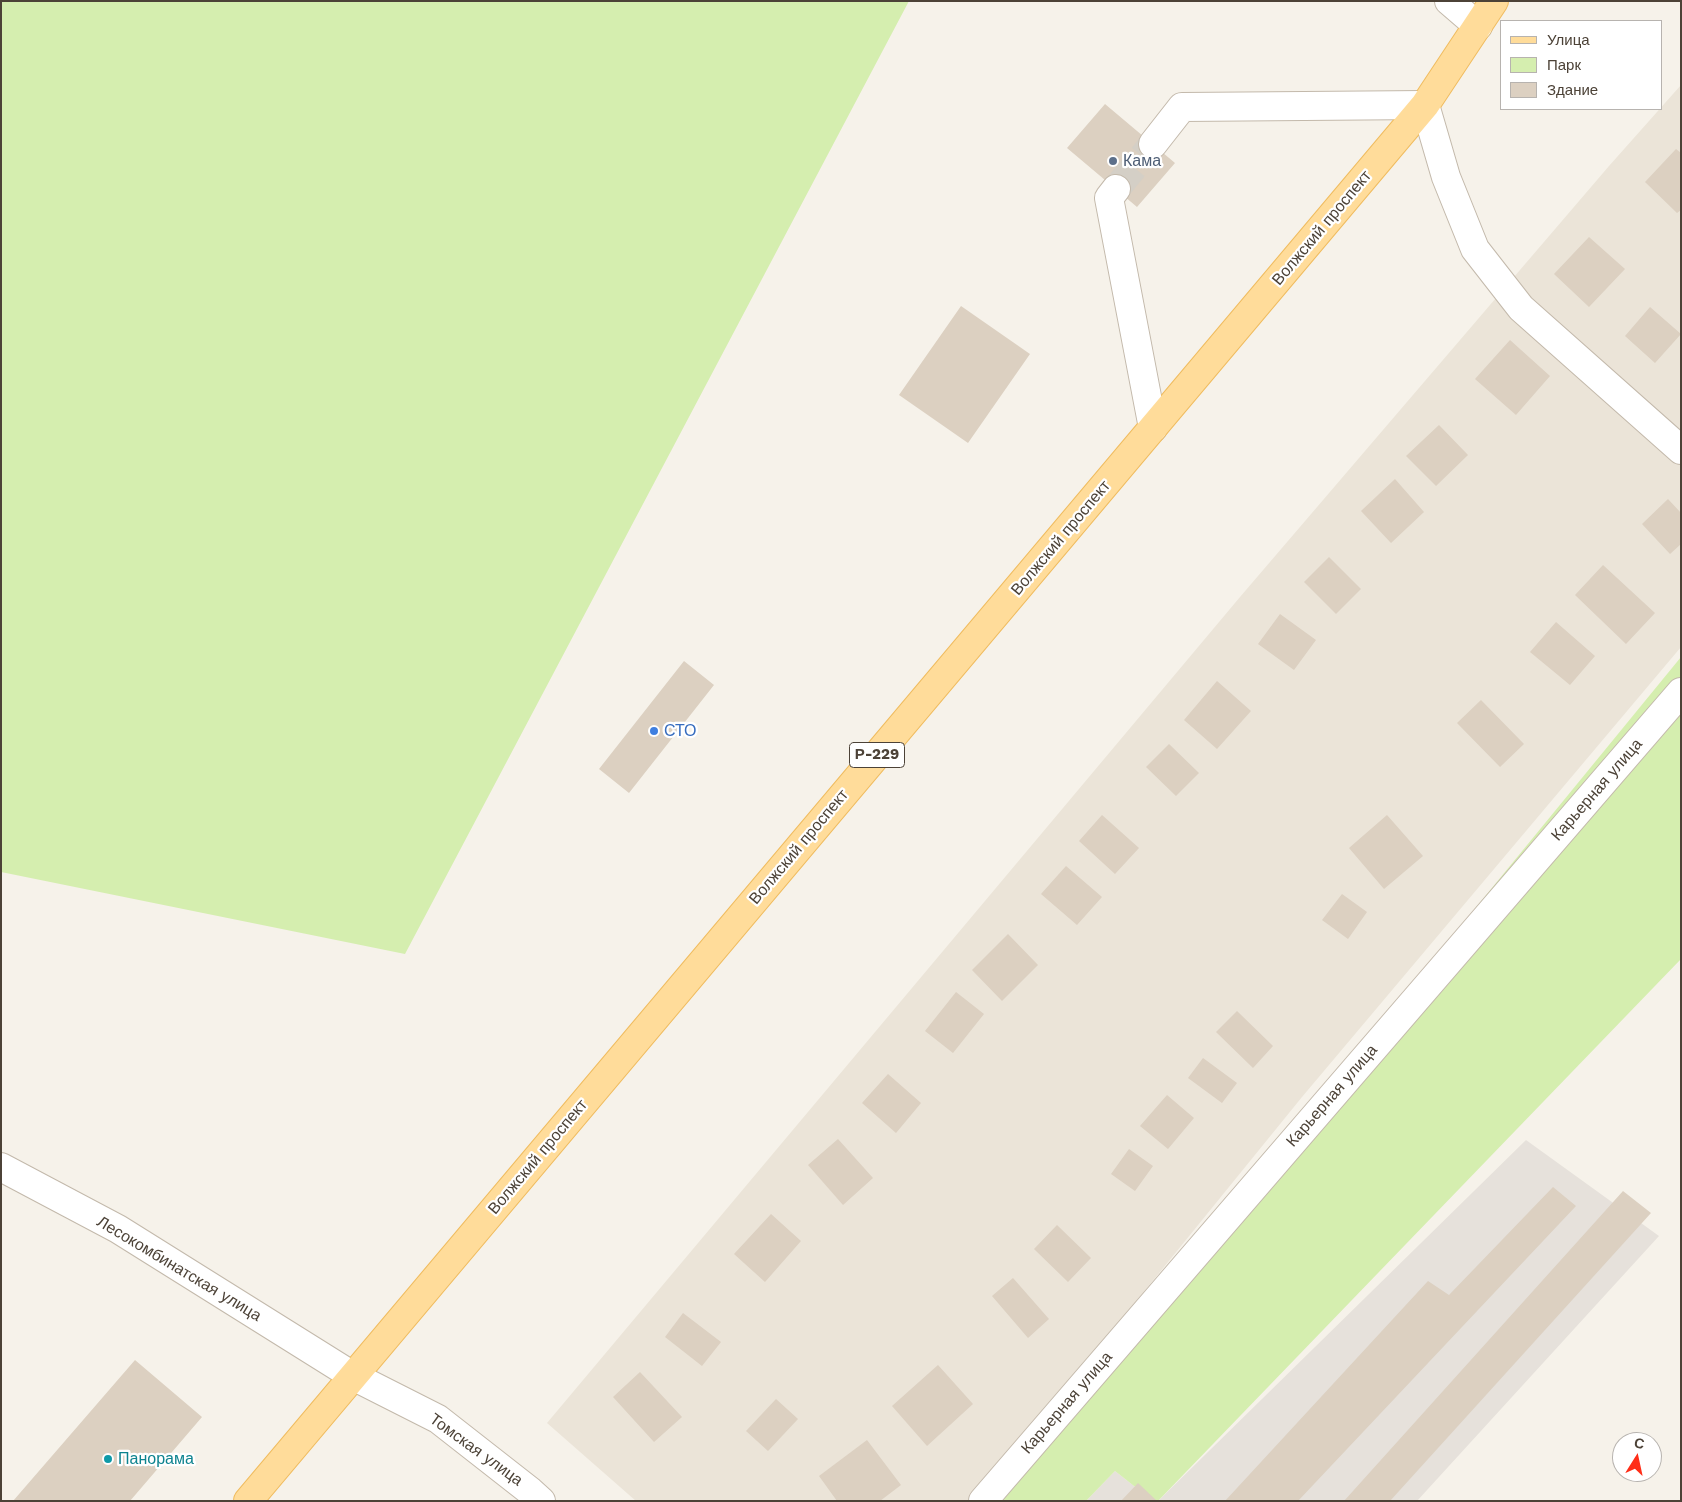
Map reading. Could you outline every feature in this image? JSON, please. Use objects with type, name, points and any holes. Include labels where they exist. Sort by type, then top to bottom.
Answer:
[{"type":"main road","name":"Волжский проспект","points":[[248,1501],[1425,106],[1494,1]]},
{"type":"street","points":[[1449,1],[1478,26]]},
{"type":"street","points":[[1153,144],[1182,107],[1425,106],[1446,177],[1475,249],[1521,308],[1681,450]]},
{"type":"street","points":[[1116,189],[1109,198],[1153,428]]},
{"type":"street","name":"Карьерная улица","points":[[983,1501],[1681,692]]},
{"type":"street","name":"Лесокомбинатская улица","points":[[1,1167],[118,1229],[353,1376]]},
{"type":"street","name":"Томская улица","points":[[353,1376],[438,1419],[541,1501]]},
{"type":"shaded area","points":[[1681,85],[1681,647],[1302,1097],[974,1501],[636,1501],[547,1423],[1240,597],[1609,166],[1659,110],[1662,110],[1662,106]]},
{"type":"shaded area","points":[[1526,1140],[1659,1236],[1417,1501],[1158,1501]]},
{"type":"shaded area","points":[[1115,1471],[1153,1501],[1086,1501]]},
{"type":"green space","points":[[1,1],[909,1],[405,954],[1,872]]},
{"type":"green space","points":[[1681,657],[1681,959],[1158,1501],[1153,1501],[1115,1471],[1086,1501],[990,1501]]},
{"type":"building","points":[[1105,104],[1175,163],[1137,207],[1067,148]]},
{"type":"building","points":[[1676,149],[1681,153],[1681,210],[1677,213],[1645,182]]},
{"type":"building","points":[[1589,237],[1625,269],[1589,307],[1554,274]]},
{"type":"building","points":[[961,306],[1030,354],[968,443],[899,395]]},
{"type":"building","points":[[1650,307],[1681,334],[1655,363],[1625,336]]},
{"type":"building","points":[[1510,340],[1550,376],[1516,415],[1475,379]]},
{"type":"building","points":[[1439,425],[1468,455],[1436,486],[1406,456]]},
{"type":"building","points":[[1395,479],[1424,512],[1391,543],[1361,511]]},
{"type":"building","points":[[1668,499],[1681,513],[1681,544],[1670,554],[1642,524]]},
{"type":"building","points":[[1329,557],[1361,589],[1336,614],[1304,582]]},
{"type":"building","points":[[1603,565],[1655,613],[1626,644],[1575,595]]},
{"type":"building","points":[[1280,614],[1316,640],[1294,670],[1258,644]]},
{"type":"building","points":[[1556,622],[1595,656],[1570,685],[1530,652]]},
{"type":"building","points":[[684,661],[714,685],[629,793],[599,769]]},
{"type":"building","points":[[1217,681],[1251,711],[1217,749],[1184,720]]},
{"type":"building","points":[[1481,700],[1524,744],[1500,767],[1457,723]]},
{"type":"building","points":[[1169,744],[1199,773],[1176,796],[1146,767]]},
{"type":"building","points":[[1102,815],[1139,848],[1115,874],[1079,841]]},
{"type":"building","points":[[1387,815],[1423,856],[1384,889],[1349,848]]},
{"type":"building","points":[[1066,866],[1102,897],[1077,925],[1041,894]]},
{"type":"building","points":[[1342,894],[1367,912],[1348,939],[1322,920]]},
{"type":"building","points":[[1008,934],[1038,965],[1002,1001],[972,970]]},
{"type":"building","points":[[956,992],[984,1014],[953,1053],[925,1031]]},
{"type":"building","points":[[1237,1011],[1273,1046],[1253,1068],[1216,1032]]},
{"type":"building","points":[[1203,1058],[1237,1083],[1222,1103],[1188,1078]]},
{"type":"building","points":[[888,1074],[921,1103],[896,1133],[862,1103]]},
{"type":"building","points":[[1167,1095],[1194,1118],[1168,1149],[1140,1126]]},
{"type":"building","points":[[838,1139],[873,1178],[843,1205],[808,1165]]},
{"type":"building","points":[[1129,1149],[1153,1166],[1135,1191],[1111,1174]]},
{"type":"building","points":[[1553,1187],[1576,1206],[1298,1501],[1225,1501],[1428,1281],[1449,1295]]},
{"type":"building","points":[[1623,1191],[1651,1213],[1390,1501],[1344,1501]]},
{"type":"building","points":[[771,1214],[801,1241],[765,1282],[734,1254]]},
{"type":"building","points":[[1057,1225],[1091,1258],[1068,1282],[1034,1249]]},
{"type":"building","points":[[1013,1278],[1049,1319],[1028,1338],[992,1296]]},
{"type":"building","points":[[683,1313],[721,1342],[702,1366],[665,1337]]},
{"type":"building","name":"Панорама","points":[[135,1360],[202,1417],[130,1501],[13,1501]]},
{"type":"building","points":[[938,1365],[973,1404],[927,1446],[892,1406]]},
{"type":"building","points":[[640,1372],[682,1417],[654,1442],[613,1397]]},
{"type":"building","points":[[776,1399],[798,1419],[768,1451],[746,1431]]},
{"type":"building","points":[[867,1440],[901,1485],[880,1501],[837,1501],[819,1476]]},
{"type":"building","points":[[1138,1483],[1157,1501],[1121,1501]]},
{"type":"tunnel","points":[[1116,189],[1153,144]]},
{"type":"place","name":"Кама","points":[[1113,161]]},
{"type":"place","name":"СТО","points":[[654,731]]},
{"type":"place","name":"Панорама","points":[[108,1459]]}]
